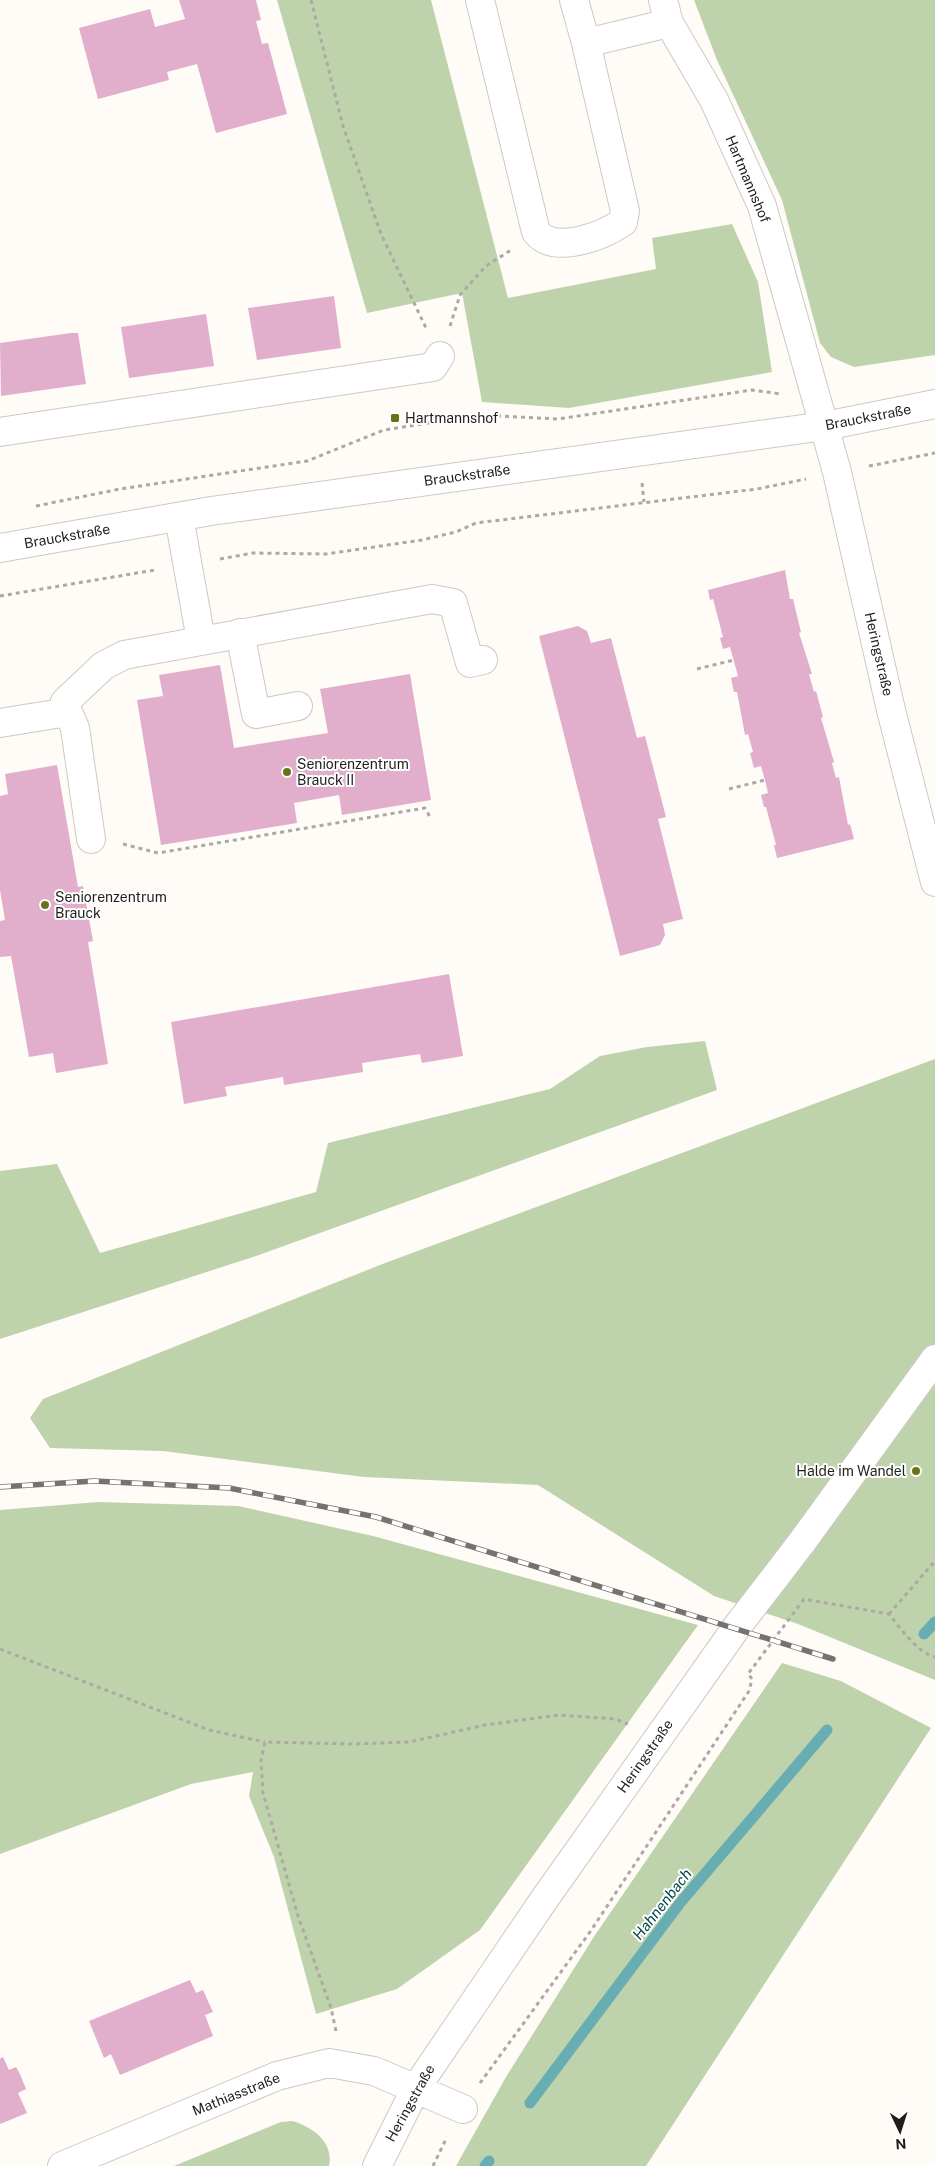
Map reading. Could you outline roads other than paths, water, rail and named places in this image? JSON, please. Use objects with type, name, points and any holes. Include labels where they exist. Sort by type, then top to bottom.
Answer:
[{"type":"street","points":[[480,0],[536,232],[542,239],[561,243],[609,232],[623,222],[625,210],[586,43],[574,0]]},
{"type":"street","points":[[586,43],[666,11]]},
{"type":"street","name":"Hartmannshof","points":[[666,11],[714,100],[762,206],[825,426]]},
{"type":"street","points":[[0,432],[434,367],[440,356]]},
{"type":"street","name":"Brauckstraße","points":[[0,548],[179,517],[825,426],[935,404]]},
{"type":"street","name":"Heringstraße","points":[[825,426],[935,882]]},
{"type":"street","points":[[179,517],[201,640]]},
{"type":"street","points":[[91,839],[75,728],[66,702],[103,666],[124,655],[432,599],[453,603],[470,663],[483,660]]},
{"type":"street","points":[[240,633],[256,714],[298,706]]},
{"type":"street","points":[[0,723],[68,712]]},
{"type":"street","name":"Heringstraße","points":[[377,2166],[416,2088],[540,1904],[736,1628],[814,1527],[935,1359]]},
{"type":"street","name":"Mathiasstraße","points":[[62,2166],[277,2076],[329,2063],[374,2071],[463,2109]]},
{"type":"waterway","name":"Hahnenbach","points":[[924,1634],[935,1622]]},
{"type":"waterway","name":"Hahnenbach","points":[[530,2103],[680,1903],[827,1730]]},
{"type":"waterway","name":"Hahnenbach","points":[[485,2166],[489,2161]]},
{"type":"railway","points":[[0,1487],[94,1481],[229,1488],[376,1517],[833,1659]]},
{"type":"place","name":"Hartmannshof","points":[[395,418]]},
{"type":"place","name":"Seniorenzentrum Brauck II","points":[[287,772]]},
{"type":"place","name":"Seniorenzentrum Brauck","points":[[45,905]]},
{"type":"place","name":"Halde im Wandel","points":[[916,1471]]}]
